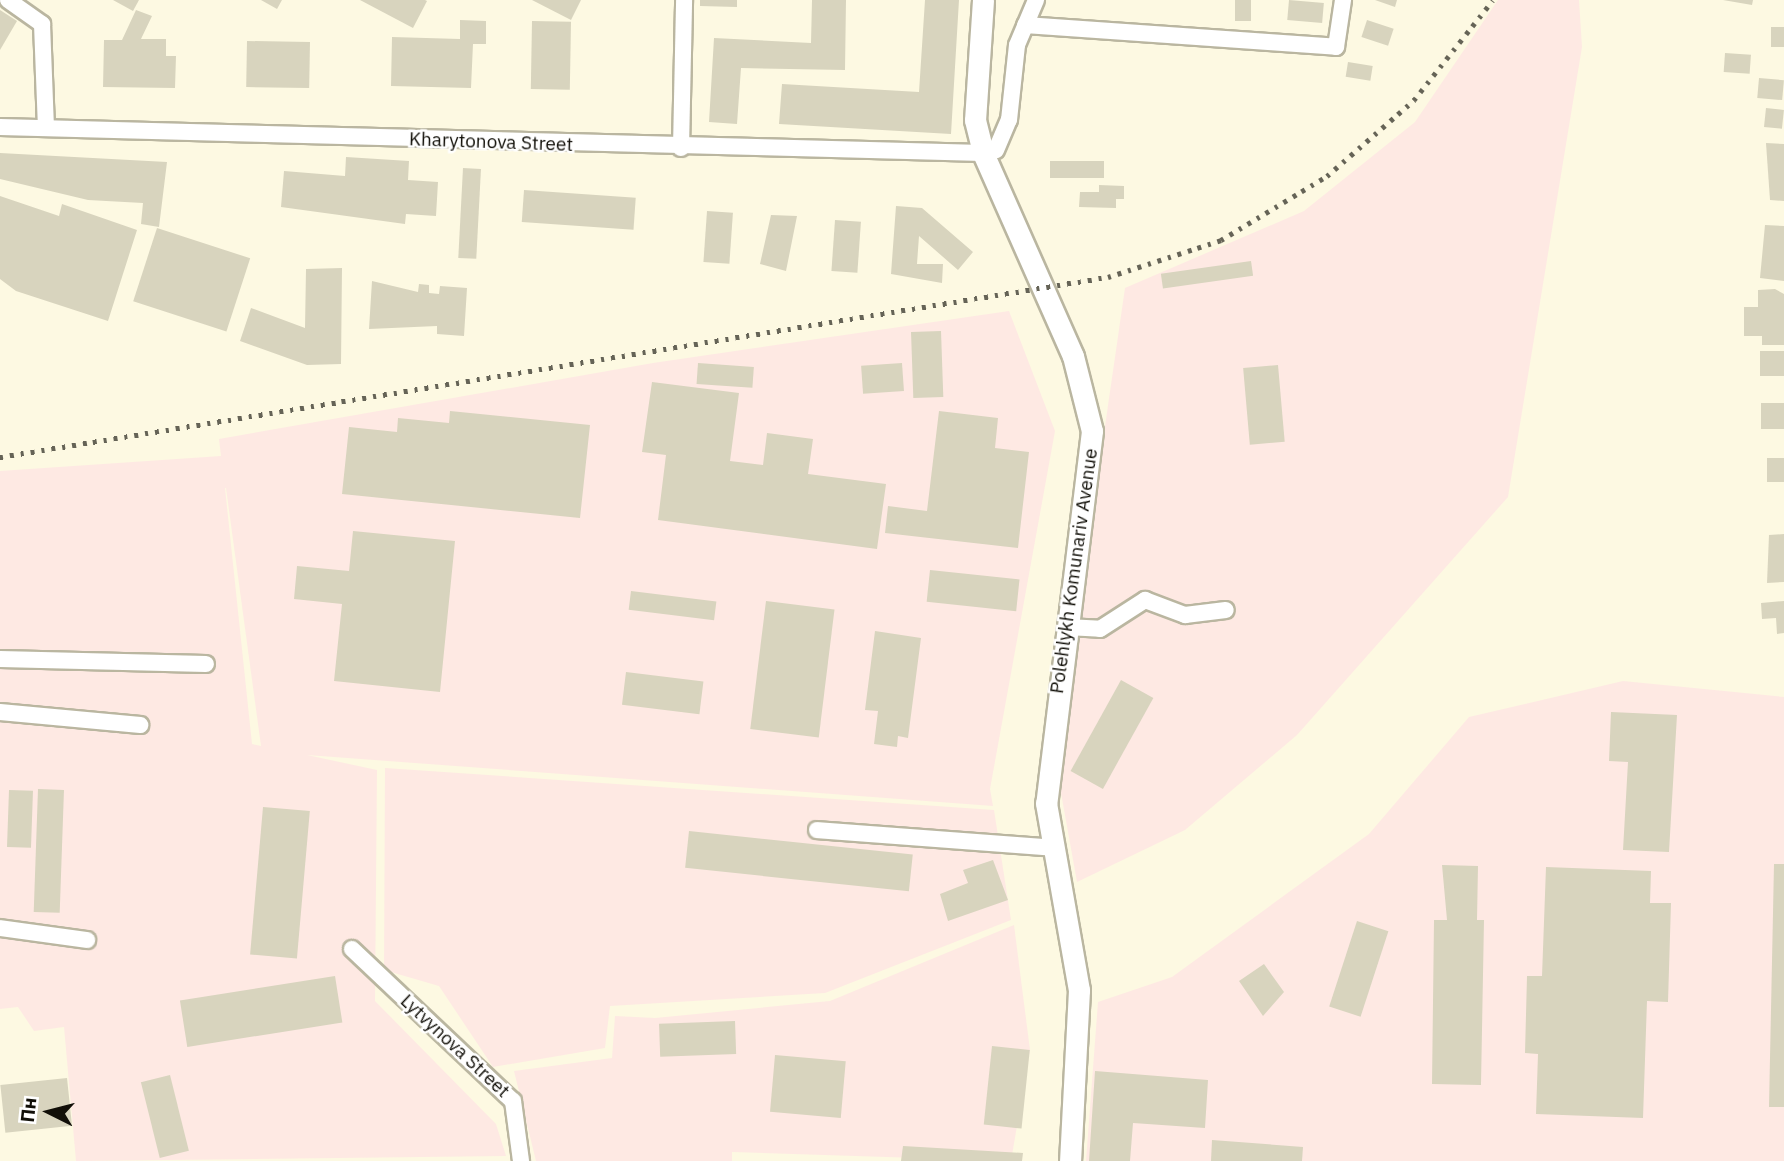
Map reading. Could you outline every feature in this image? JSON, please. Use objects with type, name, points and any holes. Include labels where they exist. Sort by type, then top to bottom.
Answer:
[{"type":"main road","name":"Polehlykh Komunariv Avenue","points":[[983,0],[975,120],[983,153],[1090,404],[1091,464],[1048,754],[1046,803],[1079,990],[1070,1161]]},
{"type":"street","points":[[8,0],[42,24],[46,128]]},
{"type":"street","points":[[681,148],[684,0]]},
{"type":"street","points":[[983,153],[996,150],[1009,120],[1025,25],[1036,0]]},
{"type":"street","points":[[1025,25],[1336,47],[1343,0]]},
{"type":"street","name":"Kharytonova Street","points":[[0,127],[681,148],[983,153]]},
{"type":"street","points":[[1067,627],[1100,629],[1145,600],[1160,600],[1185,615],[1226,610]]},
{"type":"street","points":[[0,659],[206,664]]},
{"type":"street","points":[[0,712],[140,725]]},
{"type":"street","points":[[817,830],[1055,848]]},
{"type":"street","points":[[0,928],[87,940]]},
{"type":"street","name":"Lytvynova Street","points":[[352,949],[513,1101],[521,1161]]},
{"type":"shaded area","points":[[1498,0],[1579,0],[1582,47],[1508,497],[1297,735],[1185,830],[1077,882],[1056,765],[1125,288],[1304,211],[1415,122]]},
{"type":"shaded area","points":[[1009,311],[1055,431],[990,789],[993,806],[307,755],[377,770],[375,1001],[496,1124],[506,1156],[76,1161],[64,1027],[34,1031],[18,1007],[0,1009],[0,471],[221,456],[219,439],[653,363]],"holes":[[[226,488],[261,746],[252,744]]]},
{"type":"shaded area","points":[[1623,681],[1784,697],[1784,1161],[1086,1161],[1098,1002],[1172,977],[1369,834],[1469,717]]},
{"type":"shaded area","points":[[385,768],[994,810],[1011,920],[825,993],[610,1006],[605,1048],[493,1067],[439,986],[384,970]]},
{"type":"shaded area","points":[[1014,925],[1030,1050],[1011,1161],[732,1152],[732,1161],[536,1161],[514,1071],[612,1058],[615,1016],[655,1018],[830,1001]]},
{"type":"building","points":[[113,0],[139,0],[133,11]]},
{"type":"building","points":[[261,0],[282,0],[277,9]]},
{"type":"building","points":[[360,0],[425,0],[427,1],[413,28]]},
{"type":"building","points":[[532,0],[581,0],[571,20]]},
{"type":"building","points":[[700,0],[737,0],[737,7],[700,6]]},
{"type":"building","points":[[812,0],[846,0],[845,70],[741,68],[737,124],[709,122],[714,38],[811,43]]},
{"type":"building","points":[[925,0],[959,0],[951,134],[779,124],[782,84],[919,92]]},
{"type":"building","points":[[1235,0],[1251,0],[1251,21],[1235,21]]},
{"type":"building","points":[[1289,0],[1324,3],[1322,23],[1287,20]]},
{"type":"building","points":[[1375,0],[1397,0],[1395,7]]},
{"type":"building","points":[[1723,0],[1753,0],[1752,5]]},
{"type":"building","points":[[0,10],[17,21],[0,50]]},
{"type":"building","points":[[136,10],[152,16],[141,39],[166,39],[166,56],[176,56],[175,88],[103,87],[104,40],[122,40]]},
{"type":"building","points":[[460,20],[486,21],[486,44],[473,44],[471,88],[391,86],[392,37],[460,39]]},
{"type":"building","points":[[1367,20],[1394,29],[1388,46],[1361,37]]},
{"type":"building","points":[[532,21],[571,22],[570,90],[531,89]]},
{"type":"building","points":[[1771,27],[1784,27],[1784,47],[1771,47]]},
{"type":"building","points":[[247,41],[310,42],[309,88],[246,87]]},
{"type":"building","points":[[1725,53],[1751,55],[1750,74],[1724,72]]},
{"type":"building","points":[[1348,62],[1373,66],[1370,81],[1346,77]]},
{"type":"building","points":[[1759,78],[1784,80],[1782,100],[1757,98]]},
{"type":"building","points":[[1766,108],[1784,110],[1782,129],[1764,127]]},
{"type":"building","points":[[1766,143],[1784,144],[1784,201],[1770,200]]},
{"type":"building","points":[[0,153],[167,162],[159,227],[141,224],[143,203],[88,200],[0,179]]},
{"type":"building","points":[[346,157],[409,161],[408,180],[438,182],[436,216],[406,214],[405,224],[281,207],[284,171],[345,176]]},
{"type":"building","points":[[1050,161],[1104,161],[1104,178],[1050,178]]},
{"type":"building","points":[[463,168],[481,169],[476,259],[458,258]]},
{"type":"building","points":[[1099,185],[1124,186],[1124,199],[1116,199],[1116,208],[1079,207],[1080,192],[1099,192]]},
{"type":"building","points":[[524,190],[636,198],[633,230],[522,222]]},
{"type":"building","points":[[0,196],[59,216],[62,204],[137,230],[108,321],[16,291],[0,279]]},
{"type":"building","points":[[896,206],[922,208],[973,252],[958,270],[919,236],[917,264],[943,264],[942,283],[891,274]]},
{"type":"building","points":[[707,211],[733,213],[729,264],[703,262]]},
{"type":"building","points":[[771,215],[797,216],[786,271],[760,264]]},
{"type":"building","points":[[835,220],[861,222],[857,273],[831,271]]},
{"type":"building","points":[[1765,225],[1784,226],[1784,281],[1760,278]]},
{"type":"building","points":[[157,228],[250,258],[226,332],[133,301]]},
{"type":"building","points":[[1251,261],[1253,276],[1163,289],[1161,274]]},
{"type":"building","points":[[342,268],[341,364],[307,365],[240,341],[251,308],[305,328],[306,269]]},
{"type":"building","points":[[372,281],[418,292],[419,284],[429,285],[429,293],[439,294],[440,286],[467,288],[464,336],[437,334],[437,326],[369,329]]},
{"type":"building","points":[[1775,289],[1784,294],[1784,345],[1762,345],[1762,336],[1744,336],[1744,307],[1758,307],[1758,290]]},
{"type":"building","points":[[941,331],[943,397],[913,398],[911,332]]},
{"type":"building","points":[[1760,351],[1784,351],[1784,376],[1760,376]]},
{"type":"building","points":[[698,363],[754,367],[752,388],[697,384]]},
{"type":"building","points":[[902,363],[904,391],[863,394],[861,366]]},
{"type":"building","points":[[1278,365],[1285,442],[1250,445],[1243,368]]},
{"type":"building","points":[[652,382],[739,393],[730,461],[763,465],[767,433],[813,439],[808,474],[886,484],[877,549],[658,520],[666,455],[642,452]]},
{"type":"building","points":[[1761,403],[1784,403],[1784,429],[1761,429]]},
{"type":"building","points":[[450,411],[590,425],[580,518],[342,494],[349,427],[397,432],[398,418],[449,423]]},
{"type":"building","points":[[939,411],[998,418],[995,448],[1029,452],[1018,548],[885,533],[888,506],[927,511]]},
{"type":"building","points":[[1767,458],[1784,458],[1784,482],[1767,482]]},
{"type":"building","points":[[353,531],[455,541],[440,692],[334,681],[342,604],[294,599],[297,566],[349,571]]},
{"type":"building","points":[[1784,534],[1784,582],[1767,583],[1769,535]]},
{"type":"building","points":[[930,570],[1020,579],[1016,611],[927,602]]},
{"type":"building","points":[[631,591],[716,601],[714,620],[629,610]]},
{"type":"building","points":[[766,601],[834,609],[819,737],[750,729]]},
{"type":"building","points":[[1784,601],[1784,633],[1777,634],[1776,618],[1762,619],[1761,603]]},
{"type":"building","points":[[875,631],[921,638],[908,738],[898,736],[897,747],[874,744],[878,711],[865,710]]},
{"type":"building","points":[[626,672],[703,682],[699,714],[622,705]]},
{"type":"building","points":[[1121,680],[1153,698],[1103,789],[1071,771]]},
{"type":"building","points":[[1611,712],[1677,715],[1669,852],[1623,850],[1628,762],[1609,761]]},
{"type":"building","points":[[38,789],[64,790],[60,913],[34,912]]},
{"type":"building","points":[[9,790],[33,791],[31,848],[7,847]]},
{"type":"building","points":[[263,807],[310,811],[297,959],[250,954]]},
{"type":"building","points":[[689,831],[913,855],[909,891],[685,868]]},
{"type":"building","points":[[993,860],[1008,900],[948,921],[940,894],[968,883],[963,870]]},
{"type":"building","points":[[1774,864],[1784,864],[1784,1107],[1769,1107]]},
{"type":"building","points":[[1442,865],[1478,866],[1477,920],[1484,920],[1481,1085],[1432,1084],[1434,920],[1447,920]]},
{"type":"building","points":[[1546,867],[1651,871],[1650,903],[1671,903],[1668,1002],[1647,1001],[1643,1118],[1536,1114],[1538,1054],[1525,1053],[1527,976],[1542,976]]},
{"type":"building","points":[[1357,921],[1388,931],[1361,1017],[1329,1007]]},
{"type":"building","points":[[1264,964],[1284,992],[1263,1016],[1239,981]]},
{"type":"building","points":[[335,976],[342,1022],[187,1047],[180,1001]]},
{"type":"building","points":[[735,1021],[736,1054],[660,1057],[659,1024]]},
{"type":"building","points":[[992,1046],[1030,1050],[1022,1129],[984,1125]]},
{"type":"building","points":[[775,1055],[846,1061],[841,1118],[770,1112]]},
{"type":"building","points":[[1095,1071],[1208,1080],[1205,1128],[1133,1123],[1130,1161],[1089,1161]]},
{"type":"building","points":[[170,1075],[189,1151],[160,1158],[141,1082]]},
{"type":"building","points":[[67,1078],[72,1126],[5,1133],[0,1085]]},
{"type":"building","points":[[1212,1140],[1303,1147],[1302,1161],[1211,1161]]},
{"type":"building","points":[[903,1146],[1023,1153],[1022,1161],[901,1161]]},
{"type":"railway","points":[[0,457],[1108,277],[1221,240],[1327,176],[1414,100],[1493,0]]}]
